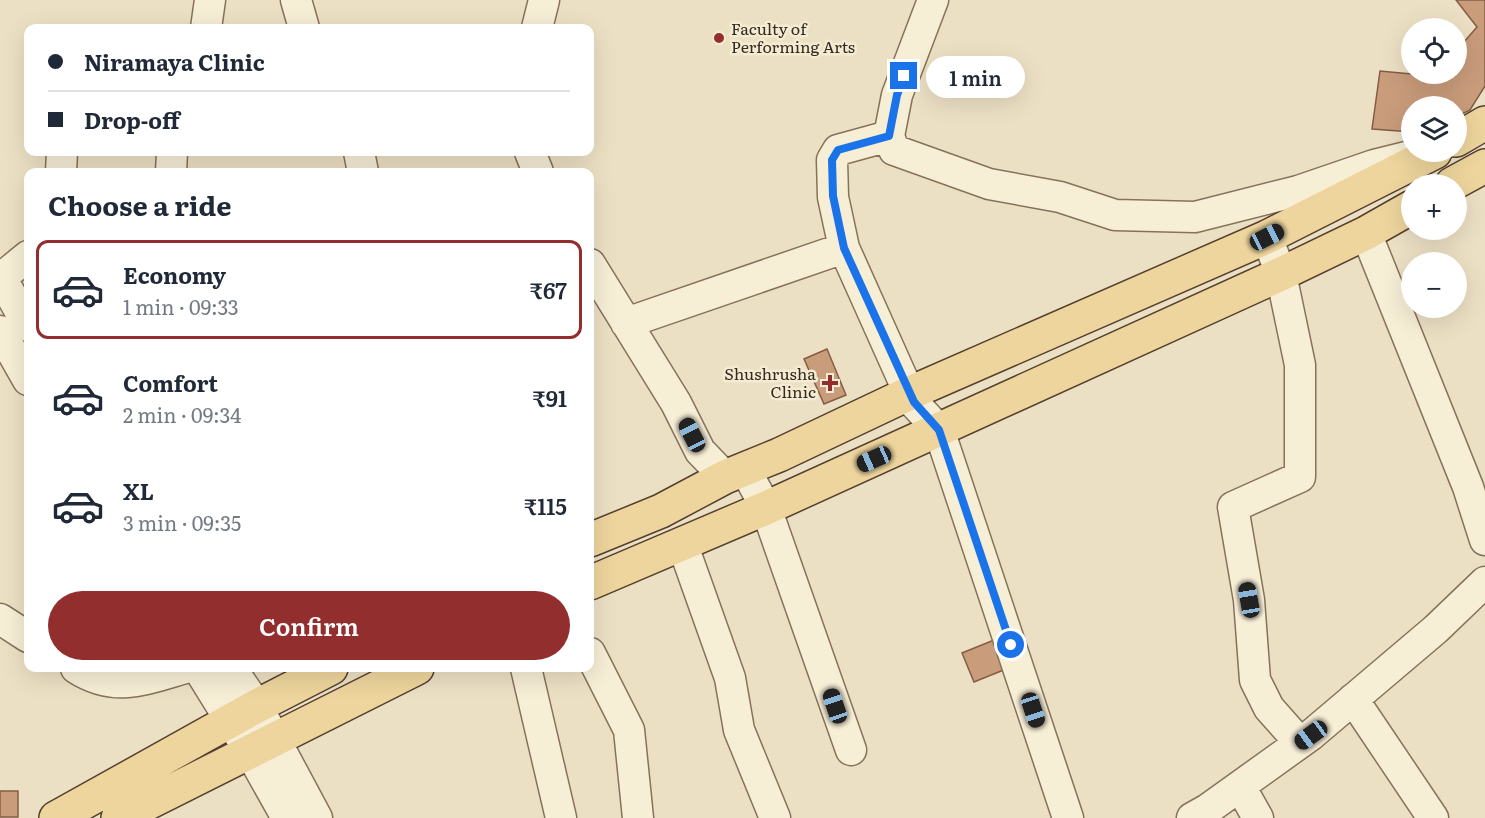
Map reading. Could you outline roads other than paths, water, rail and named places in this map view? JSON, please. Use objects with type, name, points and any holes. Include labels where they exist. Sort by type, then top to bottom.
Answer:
[{"type":"main road","points":[[1467,134],[1485,123]]},
{"type":"main road","points":[[594,538],[661,511],[735,472],[789,450],[910,393],[1267,237],[1415,162]]},
{"type":"main road","points":[[1467,176],[1485,166]]},
{"type":"main road","points":[[594,581],[766,508],[939,430],[1281,274],[1366,233],[1401,213]]},
{"type":"main road","points":[[65,816],[244,714],[323,672]]},
{"type":"main road","points":[[118,818],[409,672]]},
{"type":"street","points":[[207,24],[210,0]]},
{"type":"street","points":[[296,0],[303,24]]},
{"type":"street","points":[[538,24],[544,0]]},
{"type":"street","points":[[933,0],[897,95],[889,136],[894,150],[989,184],[1060,196],[1115,215],[1195,217],[1298,191],[1401,158]]},
{"type":"street","points":[[889,136],[838,150],[832,160],[833,196],[844,248],[914,402],[939,430],[1068,818]]},
{"type":"street","points":[[1366,233],[1468,487],[1485,540]]},
{"type":"street","points":[[1267,237],[1281,274],[1300,365],[1300,477],[1233,507],[1249,600],[1255,680],[1269,708],[1300,743]]},
{"type":"street","points":[[626,323],[844,248]]},
{"type":"street","points":[[24,259],[0,277],[24,319]]},
{"type":"street","points":[[594,271],[676,403],[700,451],[735,472],[766,508],[851,750]]},
{"type":"street","points":[[0,331],[24,373]]},
{"type":"street","points":[[682,543],[730,678],[739,730],[775,818]]},
{"type":"street","points":[[1192,818],[1300,743],[1436,628],[1485,582]]},
{"type":"street","points":[[0,619],[24,634]]},
{"type":"street","points":[[594,661],[629,730],[638,818]]},
{"type":"street","points":[[84,672],[101,680],[122,684],[171,672]]},
{"type":"street","points":[[202,672],[244,714],[263,745],[317,818]]},
{"type":"street","points":[[232,672],[244,714]]},
{"type":"street","points":[[527,672],[561,818]]},
{"type":"street","points":[[1353,699],[1433,818]]},
{"type":"street","points":[[263,745],[286,818]]},
{"type":"street","points":[[1240,786],[1258,818]]},
{"type":"place","name":"Faculty of Performing Arts","points":[[719,38]]},
{"type":"place","name":"Shushrusha Clinic","points":[[830,383]]}]
